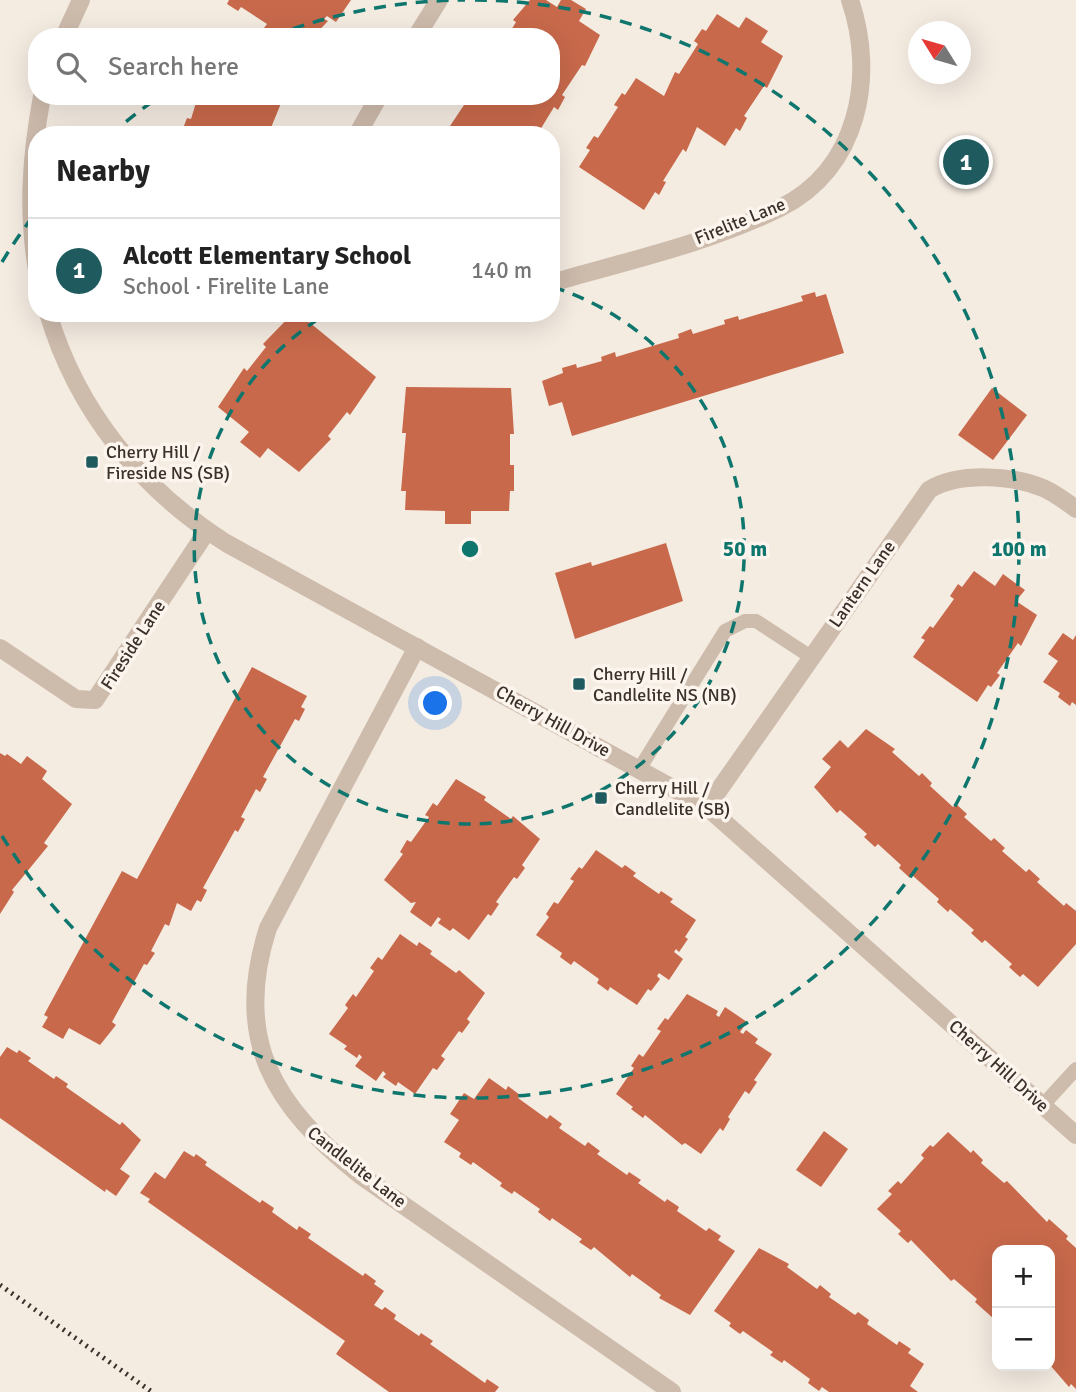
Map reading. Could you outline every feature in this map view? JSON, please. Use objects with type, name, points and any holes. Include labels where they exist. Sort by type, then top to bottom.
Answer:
[{"type":"street","points":[[68,28],[81,0]]},
{"type":"street","points":[[422,28],[439,0]]},
{"type":"street","name":"Firelite Lane","points":[[560,280],[705,237],[781,208],[803,193],[840,151],[859,102],[863,53],[850,0]]},
{"type":"street","points":[[37,126],[41,105]]},
{"type":"street","points":[[362,126],[374,105]]},
{"type":"street","name":"Cherry Hill Drive","points":[[51,322],[65,361],[109,436],[160,494],[207,531],[707,807],[1076,1135]]},
{"type":"street","name":"Lantern Lane","points":[[707,807],[921,499],[939,484],[963,480],[1026,483],[1043,488],[1076,509]]},
{"type":"street","name":"Fireside Lane","points":[[0,648],[76,699],[95,700],[207,531]]},
{"type":"street","name":"Candlelite Lane","points":[[417,647],[268,928],[256,990],[263,1051],[281,1094],[308,1130],[325,1147],[360,1175],[672,1392]]},
{"type":"lane","points":[[640,768],[725,631],[734,624],[756,621],[811,657]]},
{"type":"lane","points":[[1043,1105],[1076,1069]]},
{"type":"building","points":[[229,0],[351,0],[336,22],[327,16],[324,19],[328,21],[321,28],[264,28],[267,24],[241,7],[238,11],[227,4]]},
{"type":"building","points":[[530,0],[546,0],[557,7],[561,0],[571,0],[586,9],[579,21],[600,35],[585,66],[582,65],[562,95],[565,97],[558,110],[554,107],[542,126],[450,126],[464,105],[560,105],[560,28],[512,28],[516,22],[513,20]]},
{"type":"building","points":[[717,14],[739,28],[746,17],[768,31],[761,42],[783,56],[767,88],[764,86],[744,116],[747,118],[740,131],[736,128],[725,146],[697,127],[686,152],[683,149],[663,181],[666,182],[659,195],[655,192],[644,210],[579,167],[590,150],[586,148],[594,136],[598,138],[618,107],[614,105],[622,93],[625,95],[636,78],[664,96],[675,72],[679,74],[698,44],[694,41],[702,29],[706,31]]},
{"type":"building","points":[[195,105],[280,105],[272,126],[184,126],[187,118],[191,119]]},
{"type":"building","points":[[815,292],[816,297],[826,294],[844,353],[572,436],[562,402],[549,406],[542,381],[563,373],[562,368],[576,364],[577,368],[602,361],[601,357],[615,352],[616,357],[679,338],[678,334],[691,329],[693,334],[725,324],[724,320],[738,316],[739,320],[803,301],[801,296]]},
{"type":"building","points":[[284,322],[309,322],[376,377],[350,415],[347,412],[328,436],[331,439],[299,472],[268,448],[260,458],[240,442],[249,432],[218,407],[244,368],[247,371],[266,347],[263,344]]},
{"type":"building","points":[[406,387],[511,388],[514,434],[510,434],[510,465],[514,465],[514,491],[510,491],[509,511],[471,511],[471,524],[445,524],[445,511],[405,510],[406,491],[401,491],[406,433],[402,433]]},
{"type":"building","points":[[992,388],[1027,415],[993,460],[958,435]]},
{"type":"building","points":[[666,543],[683,601],[575,639],[555,573],[591,562],[592,566]]},
{"type":"building","points":[[974,571],[995,586],[1003,574],[1025,590],[1016,601],[1037,615],[1021,646],[1018,643],[997,673],[1000,675],[991,687],[988,685],[977,702],[913,657],[925,640],[921,638],[930,626],[933,628],[954,599],[950,596],[958,584],[962,587]]},
{"type":"building","points":[[1063,633],[1073,640],[1076,635],[1076,705],[1072,702],[1070,706],[1058,697],[1060,693],[1043,682],[1058,661],[1048,654]]},
{"type":"building","points":[[252,667],[307,696],[301,707],[305,709],[299,721],[295,719],[263,777],[267,779],[260,792],[256,789],[241,817],[245,819],[238,832],[235,830],[203,888],[207,890],[201,902],[197,900],[191,911],[177,903],[169,926],[165,924],[151,951],[155,953],[147,965],[144,964],[112,1022],[116,1025],[100,1045],[69,1028],[63,1039],[42,1027],[48,1017],[44,1015],[122,871],[137,879]]},
{"type":"building","points":[[866,729],[895,749],[892,752],[919,776],[922,773],[932,783],[930,786],[953,807],[956,804],[967,814],[964,817],[991,841],[994,838],[1005,848],[1002,851],[1026,872],[1029,869],[1040,879],[1037,882],[1064,906],[1066,903],[1076,911],[1076,944],[1038,987],[1023,974],[1020,977],[1009,967],[1012,964],[985,940],[982,943],[971,933],[974,930],[950,909],[948,912],[937,902],[939,899],[912,875],[910,878],[899,868],[901,865],[878,844],[875,847],[864,837],[867,834],[840,810],[837,813],[814,787],[831,767],[822,759],[840,740],[848,748]]},
{"type":"building","points":[[0,753],[5,756],[7,754],[21,764],[27,756],[47,771],[42,779],[72,804],[44,843],[48,846],[12,890],[14,892],[0,914]]},
{"type":"building","points":[[456,779],[486,797],[484,800],[511,819],[513,816],[540,839],[522,865],[525,868],[517,879],[514,877],[496,902],[499,904],[491,916],[488,914],[469,940],[453,928],[450,931],[438,923],[441,919],[438,917],[431,927],[410,912],[416,902],[411,903],[384,880],[403,854],[400,852],[407,840],[411,842],[429,817],[425,815],[433,803],[437,806]]},
{"type":"building","points":[[596,850],[622,868],[625,865],[636,873],[633,876],[659,894],[661,891],[673,899],[670,902],[696,920],[685,937],[688,939],[679,952],[676,949],[674,952],[683,959],[669,980],[659,973],[657,976],[660,979],[651,991],[648,989],[637,1005],[610,987],[608,991],[597,983],[599,979],[574,961],[571,965],[560,957],[562,953],[536,935],[549,917],[546,914],[554,902],[558,904],[574,881],[570,879],[579,867],[582,869]]},
{"type":"building","points":[[400,934],[417,946],[419,942],[432,951],[430,954],[456,973],[459,970],[485,993],[467,1019],[470,1022],[462,1033],[459,1031],[441,1056],[445,1059],[437,1070],[433,1068],[415,1094],[398,1082],[396,1086],[383,1077],[386,1074],[383,1071],[376,1081],[355,1066],[362,1057],[359,1054],[357,1058],[344,1049],[347,1046],[329,1034],[348,1008],[345,1005],[353,994],[356,997],[374,971],[370,968],[378,957],[382,960]]},
{"type":"building","points":[[687,994],[718,1011],[716,1015],[719,1017],[725,1007],[747,1022],[740,1032],[743,1034],[746,1030],[758,1039],[755,1043],[772,1054],[754,1080],[757,1082],[749,1094],[745,1091],[728,1117],[730,1119],[723,1131],[720,1128],[701,1154],[685,1143],[682,1145],[645,1115],[643,1118],[616,1094],[634,1068],[631,1066],[639,1054],[643,1057],[661,1031],[657,1029],[665,1018],[668,1020]]},
{"type":"building","points":[[7,1047],[17,1053],[19,1050],[31,1058],[28,1061],[54,1079],[56,1076],[68,1084],[66,1087],[120,1125],[122,1122],[141,1140],[120,1169],[130,1176],[116,1196],[106,1189],[105,1192],[0,1118],[0,1057]]},
{"type":"building","points":[[489,1078],[506,1090],[508,1086],[520,1095],[518,1098],[547,1119],[550,1115],[562,1124],[559,1128],[585,1146],[588,1142],[600,1151],[597,1154],[627,1175],[629,1172],[641,1180],[638,1183],[665,1202],[667,1199],[679,1207],[677,1211],[706,1231],[709,1228],[721,1236],[718,1240],[735,1251],[690,1315],[659,1298],[661,1295],[632,1274],[630,1277],[594,1247],[591,1250],[579,1242],[582,1239],[552,1218],[550,1221],[538,1212],[540,1209],[514,1191],[512,1194],[500,1186],[502,1183],[473,1162],[471,1165],[459,1157],[461,1153],[444,1142],[459,1120],[450,1114],[464,1093],[474,1099]]},
{"type":"building","points":[[824,1131],[848,1149],[821,1187],[796,1170]]},
{"type":"building","points":[[948,1132],[971,1153],[973,1150],[983,1160],[981,1163],[1004,1183],[1007,1181],[1047,1222],[1049,1219],[1068,1236],[1066,1239],[1076,1248],[1076,1389],[1071,1384],[1069,1387],[1055,1371],[1055,1245],[992,1245],[992,1317],[975,1302],[977,1299],[954,1279],[951,1281],[911,1240],[908,1243],[898,1234],[901,1231],[877,1209],[892,1194],[888,1191],[898,1181],[901,1184],[924,1158],[921,1155],[930,1145],[933,1147]]},
{"type":"building","points":[[184,1151],[194,1157],[196,1154],[207,1162],[205,1165],[260,1203],[262,1200],[274,1208],[272,1212],[297,1230],[299,1226],[311,1234],[308,1238],[363,1276],[365,1273],[376,1281],[374,1284],[384,1291],[374,1305],[382,1310],[385,1307],[396,1315],[394,1319],[419,1336],[421,1333],[433,1341],[430,1344],[485,1383],[487,1379],[499,1387],[495,1392],[389,1392],[336,1354],[345,1341],[148,1202],[150,1199],[140,1193],[155,1172],[165,1179]]},
{"type":"building","points":[[759,1248],[789,1264],[787,1267],[817,1289],[820,1285],[831,1294],[829,1297],[855,1315],[858,1312],[869,1320],[867,1324],[897,1345],[899,1341],[911,1349],[908,1353],[924,1364],[910,1386],[918,1392],[829,1392],[822,1387],[819,1391],[808,1383],[810,1379],[784,1360],[782,1363],[770,1355],[773,1352],[743,1331],[740,1334],[729,1326],[731,1323],[714,1311]]},
{"type":"railway","points":[[0,1285],[152,1392]]},
{"type":"place","name":"Alcott Elementary School","points":[[966,162]]},
{"type":"place","name":"Cherry Hill / Fireside NS (SB)","points":[[92,462]]},
{"type":"place","name":"Cherry Hill / Candlelite NS (NB)","points":[[579,684]]},
{"type":"place","name":"Cherry Hill / Candlelite (SB)","points":[[601,798]]}]
